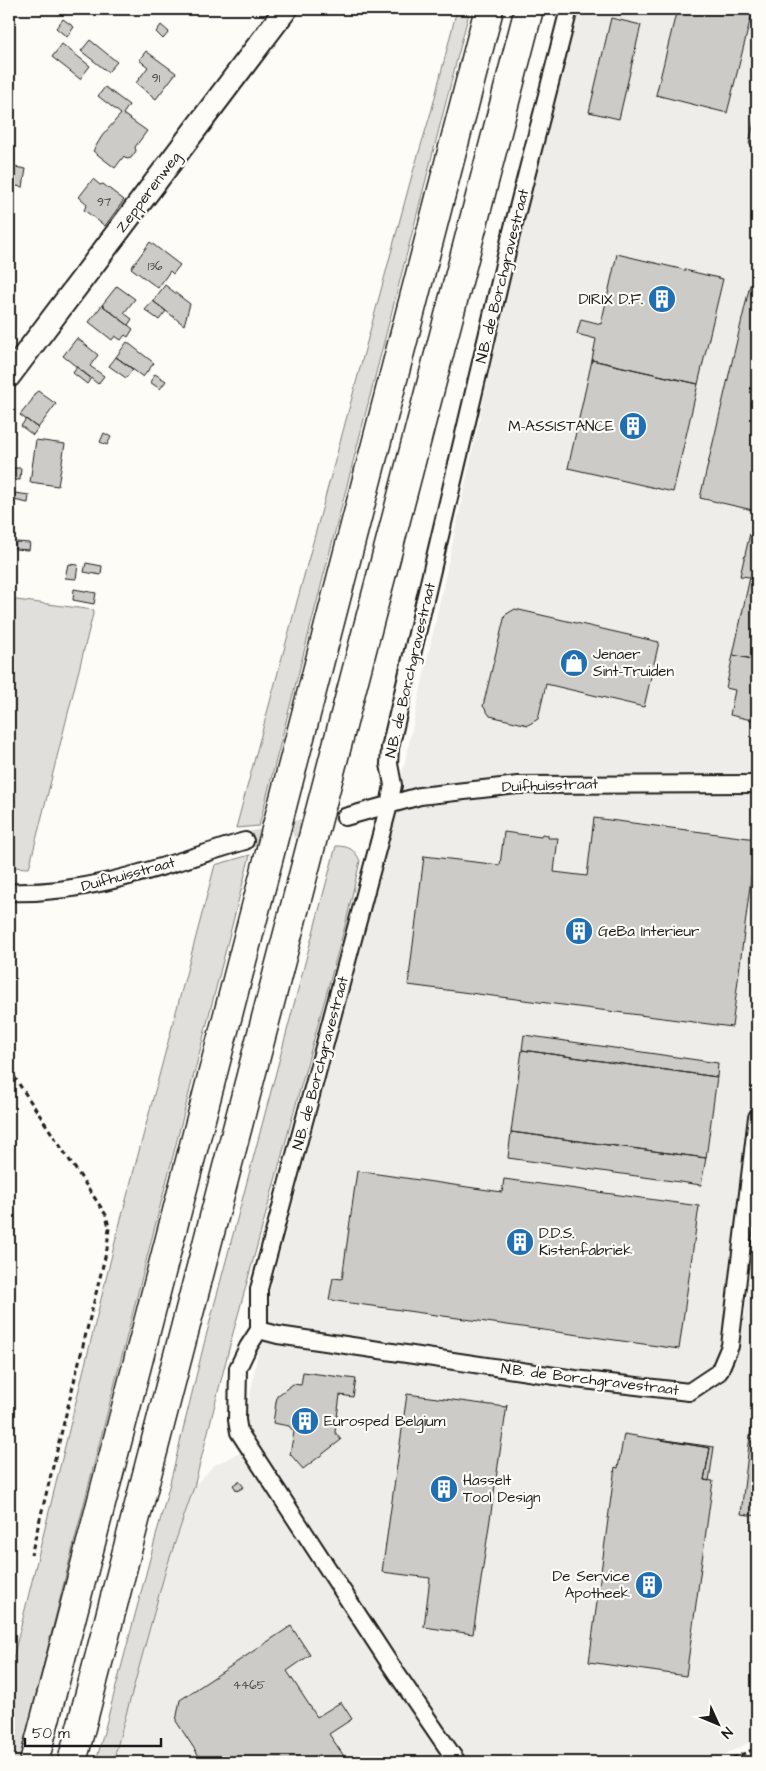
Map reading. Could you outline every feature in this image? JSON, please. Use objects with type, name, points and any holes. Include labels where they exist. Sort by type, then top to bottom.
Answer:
[{"type":"highway","points":[[34,1762],[488,9]]},
{"type":"highway","points":[[72,1762],[529,9]]},
{"type":"street","name":"Zepperenweg","points":[[9,376],[286,9]]},
{"type":"street","name":"N.B. de Borchgravestraat","points":[[569,9],[503,268],[390,748],[389,764],[393,785],[389,805],[259,1288],[259,1330],[278,1335],[566,1378],[689,1392],[719,1372],[730,1346],[757,1117]]},
{"type":"street","name":"Duifhuisstraat","points":[[345,817],[420,796],[518,784],[757,784]]},
{"type":"street","name":"Duifhuisstraat","points":[[9,892],[64,890],[98,884],[245,841]]},
{"type":"street","points":[[259,1330],[248,1346],[238,1368],[237,1420],[239,1432],[388,1661],[457,1762]]},
{"type":"path","points":[[9,1070],[106,1215],[109,1227],[107,1248],[31,1555]]},
{"type":"path","points":[[724,1762],[757,1748]]},
{"type":"shaded area","points":[[457,9],[470,9],[259,826],[236,828],[412,175],[432,109]]},
{"type":"shaded area","points":[[574,9],[757,9],[757,1134],[743,1331],[757,1218],[757,1739],[709,1762],[113,1762],[166,1569],[194,1487],[214,1465],[240,1453],[266,1306],[395,819],[402,775],[525,210]]},
{"type":"shaded area","points":[[9,599],[94,610],[29,868],[9,867]]},
{"type":"shaded area","points":[[336,846],[351,849],[360,861],[345,926],[233,1333],[194,1487],[166,1569],[113,1762],[96,1762],[169,1487],[205,1340]]},
{"type":"shaded area","points":[[250,855],[19,1762],[9,1762],[9,1675],[117,1234],[215,865]]},
{"type":"building","points":[[677,9],[753,9],[727,113],[656,95]]},
{"type":"building","points":[[611,18],[641,25],[619,119],[589,112]]},
{"type":"building","points":[[63,19],[74,27],[67,37],[56,28]]},
{"type":"building","points":[[161,25],[169,32],[163,39],[156,32]]},
{"type":"building","points":[[90,40],[117,62],[108,72],[81,51]]},
{"type":"building","points":[[62,44],[90,66],[80,79],[52,57]]},
{"type":"building","points":[[146,51],[176,73],[156,99],[136,83],[148,67],[139,60]]},
{"type":"building","points":[[105,87],[129,105],[123,114],[147,131],[135,147],[136,151],[131,158],[127,159],[124,156],[115,168],[93,151],[102,136],[121,114],[98,96]]},
{"type":"building","points":[[757,109],[757,146],[749,144]]},
{"type":"building","points":[[757,155],[757,180],[752,178]]},
{"type":"building","points":[[9,166],[26,169],[23,187],[9,185]]},
{"type":"building","points":[[93,179],[124,200],[105,226],[84,210],[87,204],[79,197]]},
{"type":"building","points":[[150,242],[180,265],[173,274],[170,271],[158,288],[131,268]]},
{"type":"building","name":"DIRIX D.F.","points":[[617,254],[723,279],[698,384],[592,360],[596,339],[577,334],[581,319],[601,324]]},
{"type":"building","points":[[165,285],[190,304],[184,325],[153,301]]},
{"type":"building","points":[[750,285],[757,286],[757,511],[700,498]]},
{"type":"building","points":[[117,286],[135,299],[124,313],[132,319],[128,325],[102,305]]},
{"type":"building","points":[[153,301],[166,311],[159,320],[145,310]]},
{"type":"building","points":[[102,305],[133,329],[128,337],[125,335],[121,340],[115,336],[112,340],[89,322]]},
{"type":"building","points":[[77,338],[98,355],[90,366],[104,376],[98,384],[63,356]]},
{"type":"building","points":[[127,342],[154,363],[143,377],[116,357]]},
{"type":"building","points":[[116,357],[133,369],[126,378],[109,366]]},
{"type":"building","name":"M-ASSISTANCE","points":[[592,360],[698,384],[673,492],[568,468]]},
{"type":"building","points":[[77,367],[91,378],[87,384],[73,373]]},
{"type":"building","points":[[155,374],[166,381],[160,389],[150,382]]},
{"type":"building","points":[[38,391],[56,404],[38,428],[20,415]]},
{"type":"building","points":[[26,419],[38,428],[33,435],[21,426]]},
{"type":"building","points":[[104,433],[111,437],[107,445],[100,442]]},
{"type":"building","points":[[36,440],[65,444],[58,486],[30,482]]},
{"type":"building","points":[[9,465],[14,468],[21,468],[20,480],[9,479]]},
{"type":"building","points":[[15,493],[29,495],[28,503],[14,500]]},
{"type":"building","points":[[751,529],[757,531],[757,660],[733,655],[750,577],[740,576]]},
{"type":"building","points":[[16,542],[30,543],[29,550],[15,549]]},
{"type":"building","points":[[86,563],[102,566],[101,575],[84,572]]},
{"type":"building","points":[[68,564],[78,565],[76,579],[65,578]]},
{"type":"building","points":[[74,589],[96,593],[94,604],[73,600]]},
{"type":"building","name":"Jenaer Sint-Truiden","points":[[515,609],[659,642],[644,707],[546,684],[538,719],[528,725],[490,716],[483,706],[505,615]]},
{"type":"building","points":[[733,655],[757,660],[756,721],[730,715],[735,690],[726,688]]},
{"type":"building","name":"GeBa Interieur","points":[[594,818],[756,839],[732,1027],[408,985],[424,856],[500,865],[504,832],[541,837],[542,834],[548,835],[548,838],[558,838],[554,872],[587,876]]},
{"type":"building","points":[[524,1035],[718,1063],[717,1077],[522,1050]]},
{"type":"building","points":[[522,1050],[717,1077],[706,1158],[511,1132]]},
{"type":"building","points":[[511,1132],[706,1158],[701,1185],[508,1158]]},
{"type":"building","name":"D.D.S. Kistenfabriek","points":[[357,1171],[502,1192],[504,1179],[699,1206],[679,1349],[329,1300],[333,1278],[342,1279]]},
{"type":"building","name":"Eurosped Belgium","points":[[303,1372],[356,1379],[353,1397],[340,1395],[335,1432],[341,1440],[303,1469],[290,1454],[294,1432],[289,1426],[273,1423],[277,1396],[293,1384],[301,1385]]},
{"type":"building","points":[[755,1392],[757,1392],[757,1516],[741,1514]]},
{"type":"building","name":"Hasselt Tool Design","points":[[407,1394],[506,1407],[507,1405],[473,1634],[424,1627],[430,1578],[382,1572]]},
{"type":"building","name":"De Service Apotheek","points":[[624,1434],[710,1448],[704,1480],[713,1481],[686,1676],[589,1662],[615,1467],[618,1468]]},
{"type":"building","points":[[658,1439],[714,1447],[709,1481],[704,1480],[710,1448]]},
{"type":"building","points":[[239,1481],[244,1487],[237,1491],[233,1485]]},
{"type":"building","points":[[291,1626],[310,1655],[287,1671],[317,1717],[341,1702],[352,1719],[329,1734],[348,1762],[203,1762],[176,1721],[180,1700]]},
{"type":"tunnel","points":[[245,841],[345,817]]},
{"type":"place","name":"DIRIX D.F.","points":[[662,299]]},
{"type":"place","name":"M-ASSISTANCE","points":[[633,426]]},
{"type":"place","name":"Jenaer Sint-Truiden","points":[[574,663]]},
{"type":"place","name":"GeBa Interieur","points":[[579,931]]},
{"type":"place","name":"D.D.S. Kistenfabriek","points":[[520,1242]]},
{"type":"place","name":"Eurosped Belgium","points":[[305,1421]]},
{"type":"place","name":"Hasselt Tool Design","points":[[444,1489]]},
{"type":"place","name":"De Service Apotheek","points":[[649,1585]]}]
